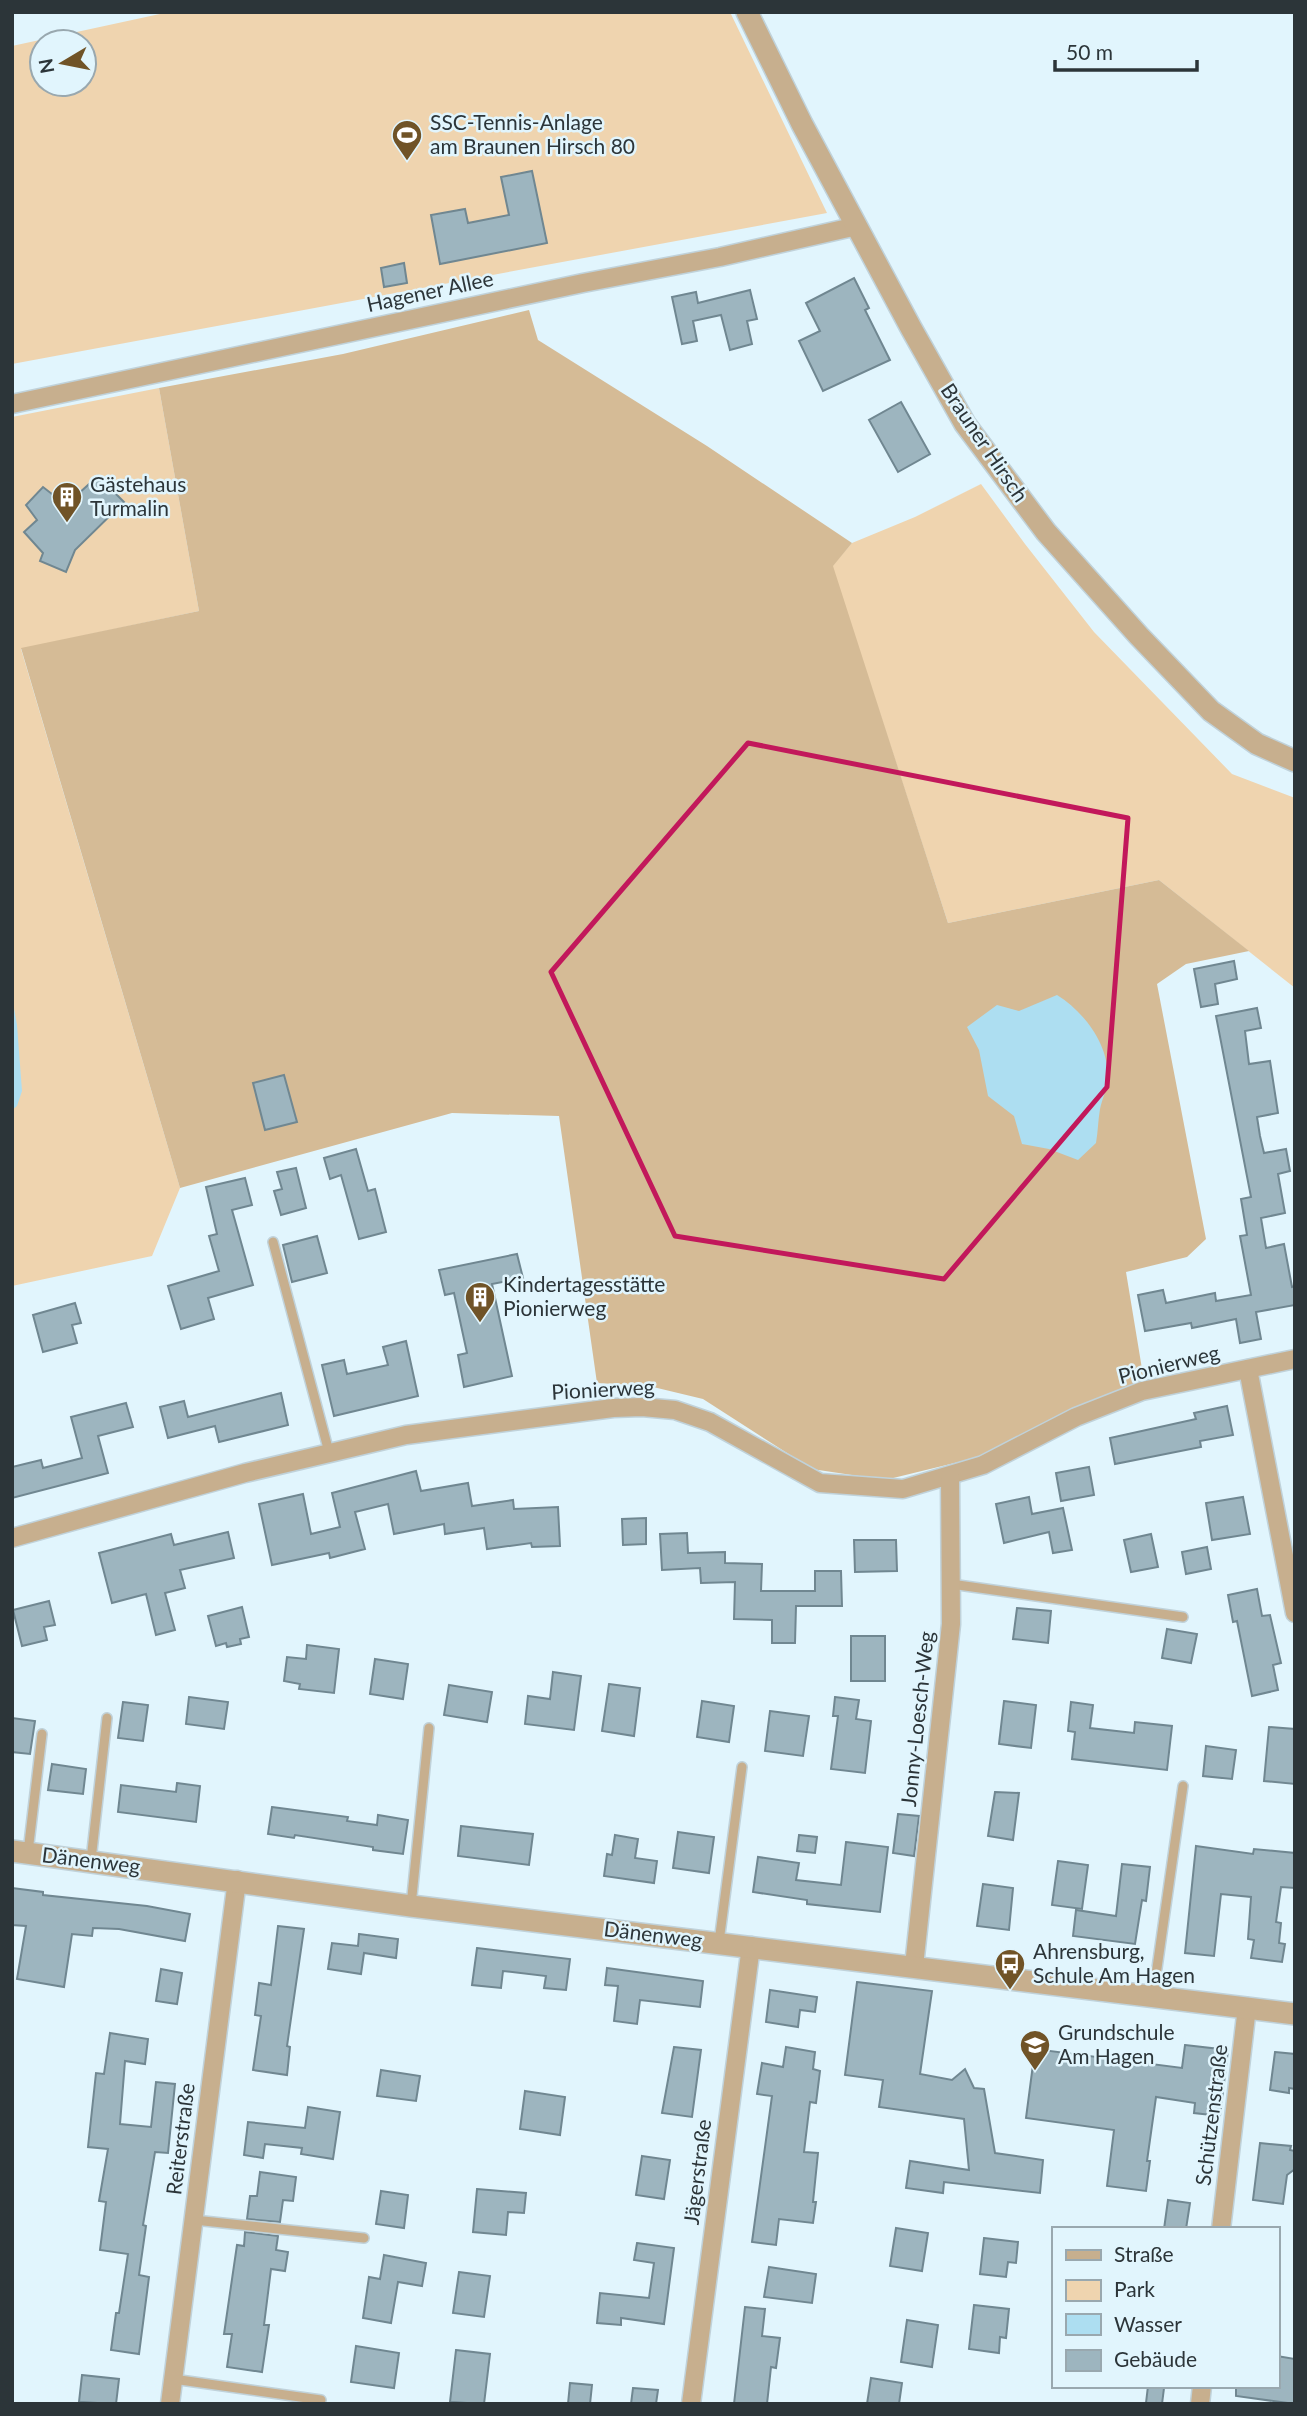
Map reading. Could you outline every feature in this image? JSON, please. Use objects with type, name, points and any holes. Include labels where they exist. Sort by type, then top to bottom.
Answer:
[{"type":"street","name":"Brauner Hirsch","points":[[747,12],[802,124],[965,424],[1046,532],[1139,636],[1211,711],[1257,744],[1295,761]]},
{"type":"street","name":"Hagener Allee","points":[[12,404],[857,226]]},
{"type":"street","name":"Pionierweg","points":[[12,1538],[236,1476],[405,1435],[600,1409],[642,1407],[675,1410],[710,1422],[820,1483],[903,1489],[983,1465],[1076,1417],[1142,1391],[1295,1359]]},
{"type":"street","points":[[1248,1369],[1295,1613]]},
{"type":"street","name":"Jonny-Loesch-Weg","points":[[914,1966],[951,1624],[950,1476]]},
{"type":"street","name":"Dänenweg","points":[[20,1852],[411,1906],[1295,2013]]},
{"type":"street","name":"Reiterstraße","points":[[170,2404],[237,1880]]},
{"type":"street","name":"Jägerstraße","points":[[691,2404],[751,1946]]},
{"type":"street","name":"Schützenstraße","points":[[1221,2227],[1247,2007]]},
{"type":"lane","points":[[273,1242],[330,1452]]},
{"type":"lane","points":[[951,1584],[1183,1617]]},
{"type":"lane","points":[[91,1860],[107,1718]]},
{"type":"lane","points":[[411,1906],[429,1728]]},
{"type":"lane","points":[[20,1852],[42,1734]]},
{"type":"lane","points":[[719,1942],[742,1767]]},
{"type":"lane","points":[[1153,1996],[1183,1786]]},
{"type":"lane","points":[[194,2220],[364,2238]]},
{"type":"lane","points":[[173,2379],[321,2400]]},
{"type":"highlighted area","points":[[748,743],[1128,818],[1107,1087],[944,1279],[675,1236],[551,972]]},
{"type":"green space","name":"SSC-Tennis-Anlage am Braunen Hirsch 80","points":[[169,12],[730,12],[827,213],[12,364],[12,46],[28,43],[28,98],[98,98],[98,28],[95,28]]},
{"type":"green space","points":[[159,388],[199,611],[21,649],[180,1188],[152,1256],[12,1286],[12,417]]},
{"type":"green space","points":[[981,484],[1094,632],[1232,774],[1295,798],[1295,988],[1159,880],[948,923],[832,566],[852,543],[915,517]]},
{"type":"shaded area","points":[[529,310],[538,340],[707,446],[852,543],[833,566],[948,923],[1159,880],[1249,951],[1186,964],[1157,984],[1206,1239],[1187,1257],[1126,1272],[1144,1381],[975,1458],[885,1480],[812,1469],[703,1399],[649,1386],[597,1383],[559,1116],[452,1113],[180,1188],[21,648],[199,611],[159,388],[343,354]]},
{"type":"water","points":[[1057,995],[1076,1010],[1093,1030],[1107,1064],[1108,1081],[1100,1109],[1096,1143],[1078,1160],[1049,1149],[1022,1144],[1014,1116],[988,1096],[979,1050],[967,1027],[997,1005],[1019,1011]]},
{"type":"water","points":[[12,997],[22,1091],[17,1106],[12,1110]]},
{"type":"building","points":[[532,171],[547,243],[440,264],[431,215],[465,209],[468,223],[509,215],[501,177]]},
{"type":"building","points":[[404,263],[407,283],[384,287],[381,268]]},
{"type":"building","points":[[854,278],[869,308],[865,310],[890,360],[823,391],[799,341],[820,331],[806,303]]},
{"type":"building","points":[[750,290],[757,319],[747,321],[752,344],[730,350],[721,315],[693,321],[697,341],[682,344],[672,297],[696,292],[698,303]]},
{"type":"building","points":[[901,402],[930,454],[898,472],[869,420]]},
{"type":"building","name":"Gästehaus Turmalin","points":[[98,476],[124,502],[75,550],[66,572],[40,561],[43,553],[24,532],[37,520],[26,505],[43,487],[66,505]]},
{"type":"building","points":[[1234,961],[1237,979],[1215,984],[1218,1004],[1201,1007],[1194,969]]},
{"type":"building","points":[[1257,1008],[1261,1028],[1245,1031],[1249,1064],[1270,1061],[1278,1113],[1257,1117],[1260,1136],[1264,1153],[1286,1149],[1290,1171],[1278,1174],[1285,1213],[1261,1218],[1266,1248],[1284,1244],[1292,1287],[1295,1286],[1295,1305],[1256,1312],[1261,1339],[1240,1343],[1236,1319],[1192,1328],[1191,1323],[1145,1331],[1138,1295],[1163,1290],[1166,1303],[1215,1293],[1216,1301],[1251,1295],[1240,1236],[1247,1235],[1241,1199],[1251,1197],[1216,1016]]},
{"type":"building","points":[[284,1075],[297,1122],[265,1130],[253,1083]]},
{"type":"building","points":[[356,1149],[368,1191],[375,1189],[386,1232],[359,1239],[341,1175],[330,1179],[324,1158]]},
{"type":"building","points":[[296,1168],[306,1208],[281,1215],[274,1191],[282,1189],[277,1172]]},
{"type":"building","points":[[245,1178],[252,1205],[232,1210],[253,1285],[208,1298],[214,1319],[181,1329],[168,1286],[219,1271],[209,1236],[217,1234],[206,1187]]},
{"type":"building","points":[[317,1236],[327,1273],[292,1282],[283,1245]]},
{"type":"building","name":"Kindertagesstätte Pionierweg","points":[[517,1254],[523,1278],[492,1284],[512,1376],[464,1387],[458,1355],[467,1353],[454,1293],[445,1295],[439,1270]]},
{"type":"building","points":[[75,1303],[81,1323],[72,1325],[77,1343],[43,1352],[33,1315]]},
{"type":"building","points":[[406,1341],[418,1396],[334,1416],[322,1365],[344,1360],[347,1374],[388,1365],[383,1347]]},
{"type":"building","points":[[281,1393],[288,1425],[219,1442],[215,1426],[168,1438],[160,1407],[184,1401],[188,1417]]},
{"type":"building","points":[[126,1403],[133,1427],[98,1436],[108,1473],[12,1498],[12,1467],[41,1460],[43,1468],[82,1458],[71,1417]]},
{"type":"building","points":[[1227,1406],[1233,1435],[1200,1441],[1201,1447],[1115,1464],[1110,1438],[1196,1419],[1194,1413]]},
{"type":"building","points":[[1089,1467],[1094,1495],[1061,1501],[1056,1473]]},
{"type":"building","points":[[416,1471],[421,1491],[468,1483],[472,1506],[513,1500],[514,1509],[558,1507],[560,1546],[532,1547],[531,1543],[487,1549],[484,1528],[445,1534],[444,1524],[394,1534],[388,1504],[355,1512],[365,1549],[330,1558],[329,1553],[272,1565],[259,1504],[303,1494],[311,1534],[340,1527],[332,1493]]},
{"type":"building","points":[[1029,1497],[1032,1514],[1063,1508],[1072,1550],[1053,1553],[1049,1532],[1004,1543],[996,1504]]},
{"type":"building","points":[[1243,1497],[1250,1534],[1212,1540],[1206,1503]]},
{"type":"building","points":[[646,1518],[646,1544],[623,1545],[622,1519]]},
{"type":"building","points":[[228,1532],[234,1558],[180,1570],[185,1588],[165,1593],[175,1630],[156,1635],[146,1594],[112,1603],[99,1553],[171,1534],[174,1545]]},
{"type":"building","points":[[687,1533],[688,1553],[725,1552],[725,1563],[762,1564],[761,1591],[815,1591],[815,1571],[841,1571],[842,1606],[796,1606],[795,1643],[772,1643],[772,1620],[734,1619],[735,1582],[701,1583],[700,1568],[662,1570],[660,1534]]},
{"type":"building","points":[[1151,1534],[1158,1567],[1131,1572],[1124,1540]]},
{"type":"building","points":[[854,1540],[896,1540],[897,1571],[855,1572]]},
{"type":"building","points":[[1207,1547],[1211,1569],[1186,1574],[1182,1552]]},
{"type":"building","points":[[1257,1589],[1262,1616],[1270,1615],[1281,1663],[1273,1665],[1278,1690],[1252,1696],[1237,1621],[1233,1622],[1228,1595]]},
{"type":"building","points":[[49,1601],[55,1625],[44,1627],[47,1640],[22,1646],[13,1610]]},
{"type":"building","points":[[242,1607],[249,1637],[240,1639],[241,1644],[227,1647],[226,1643],[216,1646],[208,1616]]},
{"type":"building","points":[[1017,1608],[1051,1611],[1048,1643],[1013,1639]]},
{"type":"building","points":[[1167,1629],[1197,1634],[1191,1663],[1162,1658]]},
{"type":"building","points":[[851,1636],[885,1636],[885,1681],[851,1681]]},
{"type":"building","points":[[307,1645],[339,1649],[334,1693],[299,1689],[300,1684],[284,1681],[287,1657],[306,1659]]},
{"type":"building","points":[[375,1659],[408,1664],[403,1699],[370,1694]]},
{"type":"building","points":[[553,1672],[581,1676],[574,1730],[525,1724],[528,1696],[550,1699]]},
{"type":"building","points":[[609,1684],[640,1688],[634,1736],[602,1731]]},
{"type":"building","points":[[449,1685],[492,1692],[487,1722],[444,1715]]},
{"type":"building","points":[[189,1697],[228,1702],[224,1729],[186,1724]]},
{"type":"building","points":[[835,1697],[859,1700],[856,1719],[871,1721],[865,1773],[831,1769],[838,1716],[833,1716]]},
{"type":"building","points":[[702,1701],[734,1706],[729,1742],[697,1737]]},
{"type":"building","points":[[1004,1701],[1036,1705],[1031,1748],[999,1744]]},
{"type":"building","points":[[123,1702],[148,1705],[143,1741],[118,1738]]},
{"type":"building","points":[[1071,1702],[1093,1705],[1090,1728],[1134,1733],[1135,1722],[1172,1726],[1167,1770],[1072,1759],[1075,1732],[1068,1731]]},
{"type":"building","points":[[770,1711],[809,1716],[803,1756],[765,1751]]},
{"type":"building","points":[[12,1718],[35,1721],[30,1754],[12,1752]]},
{"type":"building","points":[[1269,1727],[1295,1729],[1295,1784],[1264,1781]]},
{"type":"building","points":[[1206,1746],[1236,1750],[1232,1779],[1203,1776]]},
{"type":"building","points":[[52,1764],[86,1769],[83,1794],[48,1790]]},
{"type":"building","points":[[177,1783],[200,1786],[196,1822],[118,1812],[121,1785],[176,1792]]},
{"type":"building","points":[[995,1792],[1019,1793],[1013,1840],[988,1836]]},
{"type":"building","points":[[272,1807],[348,1817],[347,1821],[377,1825],[378,1815],[408,1820],[403,1854],[295,1835],[294,1838],[268,1834]]},
{"type":"building","points":[[898,1814],[919,1816],[914,1856],[893,1853]]},
{"type":"building","points":[[461,1826],[533,1834],[529,1865],[458,1856]]},
{"type":"building","points":[[678,1832],[714,1837],[709,1873],[673,1868]]},
{"type":"building","points":[[615,1835],[638,1839],[635,1858],[657,1861],[654,1883],[604,1876],[607,1854],[612,1855]]},
{"type":"building","points":[[799,1835],[817,1837],[815,1853],[797,1851]]},
{"type":"building","points":[[846,1842],[888,1847],[880,1912],[807,1904],[807,1900],[753,1892],[758,1857],[799,1863],[796,1880],[841,1885]]},
{"type":"building","points":[[1196,1846],[1253,1854],[1254,1849],[1295,1853],[1295,1888],[1281,1887],[1276,1922],[1281,1923],[1279,1943],[1285,1944],[1282,1962],[1251,1958],[1254,1940],[1248,1939],[1251,1897],[1221,1894],[1214,1956],[1185,1953]]},
{"type":"building","points":[[1058,1861],[1088,1865],[1082,1909],[1052,1905]]},
{"type":"building","points":[[1122,1864],[1150,1867],[1146,1901],[1142,1900],[1135,1944],[1073,1936],[1076,1910],[1116,1916]]},
{"type":"building","points":[[983,1884],[1013,1888],[1009,1930],[977,1926]]},
{"type":"building","points":[[12,1888],[43,1892],[43,1895],[147,1906],[190,1914],[185,1941],[119,1929],[93,1928],[92,1936],[72,1934],[64,1987],[17,1979],[26,1926],[12,1925]]},
{"type":"building","points":[[278,1926],[304,1929],[287,2046],[290,2047],[287,2075],[253,2070],[261,2016],[255,2015],[259,1983],[271,1985]]},
{"type":"building","points":[[359,1934],[398,1939],[396,1958],[364,1953],[361,1974],[328,1969],[332,1943],[358,1946]]},
{"type":"building","points":[[477,1948],[570,1959],[566,1990],[544,1988],[546,1976],[503,1971],[501,1988],[472,1985]]},
{"type":"building","points":[[607,1968],[703,1981],[700,2007],[640,2000],[637,2024],[614,2021],[618,1986],[605,1985]]},
{"type":"building","points":[[161,1969],[182,1973],[177,2004],[156,2001]]},
{"type":"building","points":[[857,1982],[932,1991],[920,2074],[952,2080],[965,2069],[974,2088],[984,2089],[995,2153],[1043,2160],[1040,2193],[944,2182],[943,2193],[906,2188],[910,2161],[969,2170],[964,2119],[879,2107],[883,2080],[845,2075]]},
{"type":"building","points":[[770,1990],[817,1997],[815,2012],[800,2010],[798,2027],[766,2022]]},
{"type":"building","points":[[110,2033],[148,2039],[145,2064],[125,2061],[120,2124],[151,2127],[156,2082],[175,2084],[168,2153],[155,2152],[143,2225],[146,2226],[139,2275],[149,2277],[139,2354],[111,2350],[128,2254],[100,2250],[106,2202],[99,2201],[108,2149],[88,2147],[96,2073],[104,2074]]},
{"type":"building","points":[[1185,2045],[1228,2050],[1220,2116],[1194,2113],[1195,2103],[1156,2097],[1147,2161],[1150,2161],[1146,2191],[1107,2186],[1114,2130],[1026,2118],[1035,2049],[1182,2068]]},
{"type":"building","points":[[674,2047],[701,2050],[692,2117],[662,2113]]},
{"type":"building","points":[[786,2047],[815,2052],[813,2069],[820,2071],[816,2103],[810,2102],[804,2152],[818,2153],[813,2202],[816,2202],[813,2223],[779,2219],[776,2245],[752,2242],[772,2096],[757,2094],[762,2063],[783,2067]]},
{"type":"building","points":[[1275,2052],[1295,2054],[1295,2089],[1289,2088],[1289,2093],[1270,2090]]},
{"type":"building","points":[[381,2070],[420,2076],[416,2101],[377,2096]]},
{"type":"building","points":[[525,2091],[565,2097],[560,2135],[520,2129]]},
{"type":"building","points":[[308,2107],[340,2112],[333,2159],[301,2154],[302,2148],[265,2144],[263,2158],[244,2155],[248,2122],[305,2128]]},
{"type":"building","points":[[1260,2143],[1291,2146],[1290,2150],[1295,2151],[1295,2169],[1287,2175],[1283,2204],[1253,2200]]},
{"type":"building","points":[[642,2156],[670,2160],[664,2199],[636,2195]]},
{"type":"building","points":[[260,2172],[296,2177],[293,2201],[283,2200],[280,2222],[247,2219],[250,2196],[257,2196]]},
{"type":"building","points":[[477,2189],[526,2193],[524,2213],[508,2212],[506,2235],[473,2232]]},
{"type":"building","points":[[381,2191],[408,2195],[404,2228],[376,2224]]},
{"type":"building","points":[[1168,2200],[1190,2203],[1186,2227],[1164,2227]]},
{"type":"building","points":[[896,2228],[928,2233],[922,2271],[890,2266]]},
{"type":"building","points":[[245,2232],[278,2236],[276,2250],[288,2252],[285,2271],[271,2269],[264,2325],[269,2325],[262,2372],[227,2367],[232,2334],[224,2334],[237,2245],[244,2246]]},
{"type":"building","points":[[984,2238],[1018,2242],[1016,2263],[1008,2262],[1006,2277],[980,2274]]},
{"type":"building","points":[[637,2243],[674,2248],[664,2324],[621,2318],[621,2325],[597,2323],[600,2293],[649,2298],[654,2263],[634,2260]]},
{"type":"building","points":[[384,2255],[426,2263],[422,2286],[398,2282],[391,2323],[363,2318],[369,2277],[380,2279]]},
{"type":"building","points":[[769,2267],[816,2274],[812,2303],[764,2297]]},
{"type":"building","points":[[459,2272],[490,2276],[484,2317],[453,2313]]},
{"type":"building","points":[[974,2305],[1009,2309],[1006,2338],[1000,2337],[999,2353],[969,2349]]},
{"type":"building","points":[[745,2307],[765,2309],[762,2336],[780,2338],[776,2368],[771,2367],[767,2404],[734,2404]]},
{"type":"building","points":[[907,2320],[938,2325],[932,2367],[901,2362]]},
{"type":"building","points":[[356,2346],[399,2353],[394,2388],[351,2382]]},
{"type":"building","points":[[456,2350],[490,2354],[484,2404],[450,2402]]},
{"type":"building","points":[[1279,2356],[1295,2359],[1295,2404],[1236,2396],[1236,2388],[1279,2388]]},
{"type":"building","points":[[82,2375],[119,2379],[116,2404],[79,2402]]},
{"type":"building","points":[[871,2378],[902,2383],[899,2404],[867,2404]]},
{"type":"building","points":[[570,2383],[592,2385],[590,2404],[568,2404]]},
{"type":"building","points":[[633,2388],[658,2390],[656,2404],[631,2404]]},
{"type":"building","points":[[1148,2388],[1164,2388],[1162,2404],[1146,2403]]},
{"type":"place","name":"SSC-Tennis-Anlage am Braunen Hirsch 80","points":[[407,162]]},
{"type":"place","name":"Gästehaus Turmalin","points":[[67,524]]},
{"type":"place","name":"Kindertagesstätte Pionierweg","points":[[480,1324]]},
{"type":"place","name":"Ahrensburg, Schule Am Hagen","points":[[1010,1991]]},
{"type":"place","name":"Grundschule Am Hagen","points":[[1035,2072]]}]
